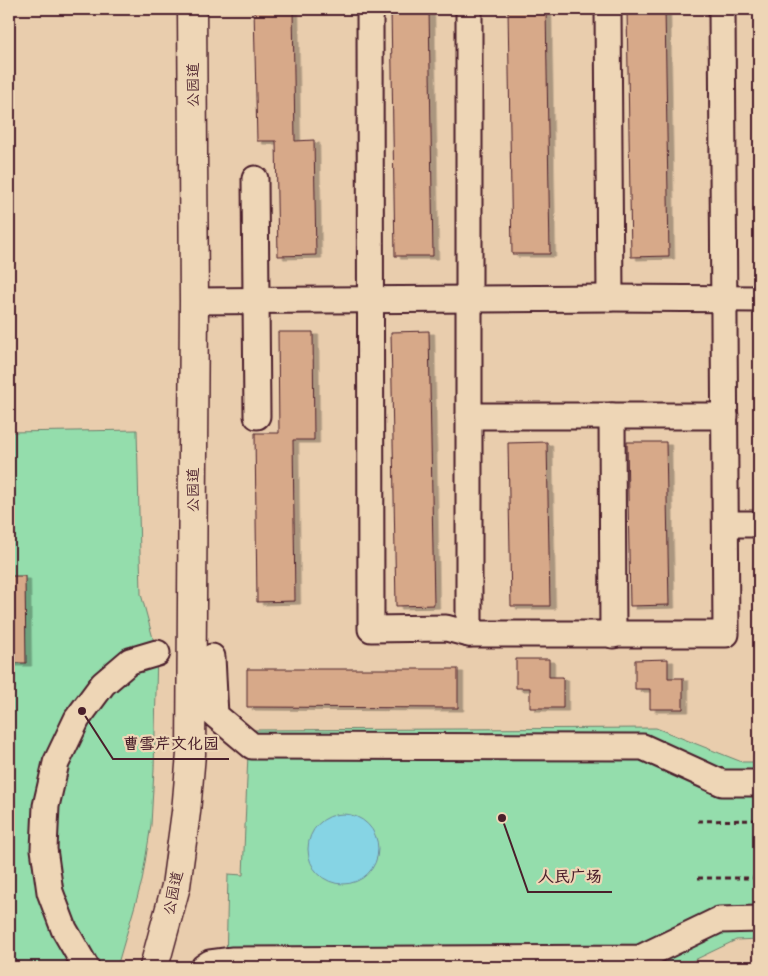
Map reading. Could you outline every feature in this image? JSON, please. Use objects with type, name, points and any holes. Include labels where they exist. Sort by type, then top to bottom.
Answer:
[{"type":"main road","name":"公园道","points":[[154,967],[176,886],[186,812],[191,754],[194,300],[192,9]]},
{"type":"street","points":[[370,9],[371,629],[446,628],[469,634],[613,635],[726,634],[722,9]]},
{"type":"street","points":[[469,9],[469,634]]},
{"type":"street","points":[[608,9],[610,298]]},
{"type":"street","points":[[256,179],[257,416]]},
{"type":"street","points":[[194,300],[759,299]]},
{"type":"street","points":[[469,416],[725,416]]},
{"type":"street","points":[[612,416],[613,635]]},
{"type":"street","points":[[726,524],[759,524]]},
{"type":"street","points":[[86,967],[64,929],[50,892],[44,849],[46,806],[56,763],[77,719],[103,684],[130,662],[157,653]]},
{"type":"street","points":[[212,657],[215,715],[252,746],[643,747],[722,783],[759,784]]},
{"type":"street","points":[[204,967],[210,963],[233,960],[640,958],[719,920],[759,919]]},
{"type":"path","points":[[698,821],[759,820]]},
{"type":"path","points":[[698,878],[759,878]]},
{"type":"green space","points":[[137,430],[141,594],[157,653],[151,825],[142,881],[117,967],[9,967],[9,432]]},
{"type":"green space","points":[[656,728],[742,762],[759,762],[759,939],[736,940],[680,967],[226,967],[228,874],[243,875],[249,730]]},
{"type":"water","points":[[350,814],[363,820],[372,829],[376,835],[378,849],[376,863],[368,874],[357,882],[336,884],[329,882],[318,874],[310,863],[308,842],[310,835],[318,824],[329,816]]},
{"type":"building","points":[[254,9],[293,9],[295,141],[314,140],[316,255],[278,256],[276,141],[257,141]]},
{"type":"building","points":[[391,9],[429,9],[433,256],[395,256]]},
{"type":"building","points":[[508,9],[546,9],[550,254],[512,254]]},
{"type":"building","points":[[627,9],[665,9],[669,256],[631,257]]},
{"type":"building","points":[[429,331],[434,605],[396,606],[391,332]]},
{"type":"building","points":[[278,332],[313,332],[314,440],[293,440],[295,601],[257,602],[255,433],[279,433]]},
{"type":"building","points":[[547,442],[550,606],[511,606],[508,443]]},
{"type":"building","points":[[627,442],[666,442],[669,605],[630,606]]},
{"type":"building","points":[[9,576],[25,576],[26,663],[9,663]]},
{"type":"building","points":[[516,659],[549,659],[549,677],[563,677],[563,708],[530,708],[530,688],[516,688]]},
{"type":"building","points":[[668,659],[668,678],[683,678],[683,709],[650,709],[650,689],[635,689],[635,660]]},
{"type":"building","points":[[247,669],[458,669],[458,708],[247,707]]},
{"type":"place","name":"曹雪芹文化园","points":[[82,711]]},
{"type":"place","name":"人民广场","points":[[502,818]]}]
